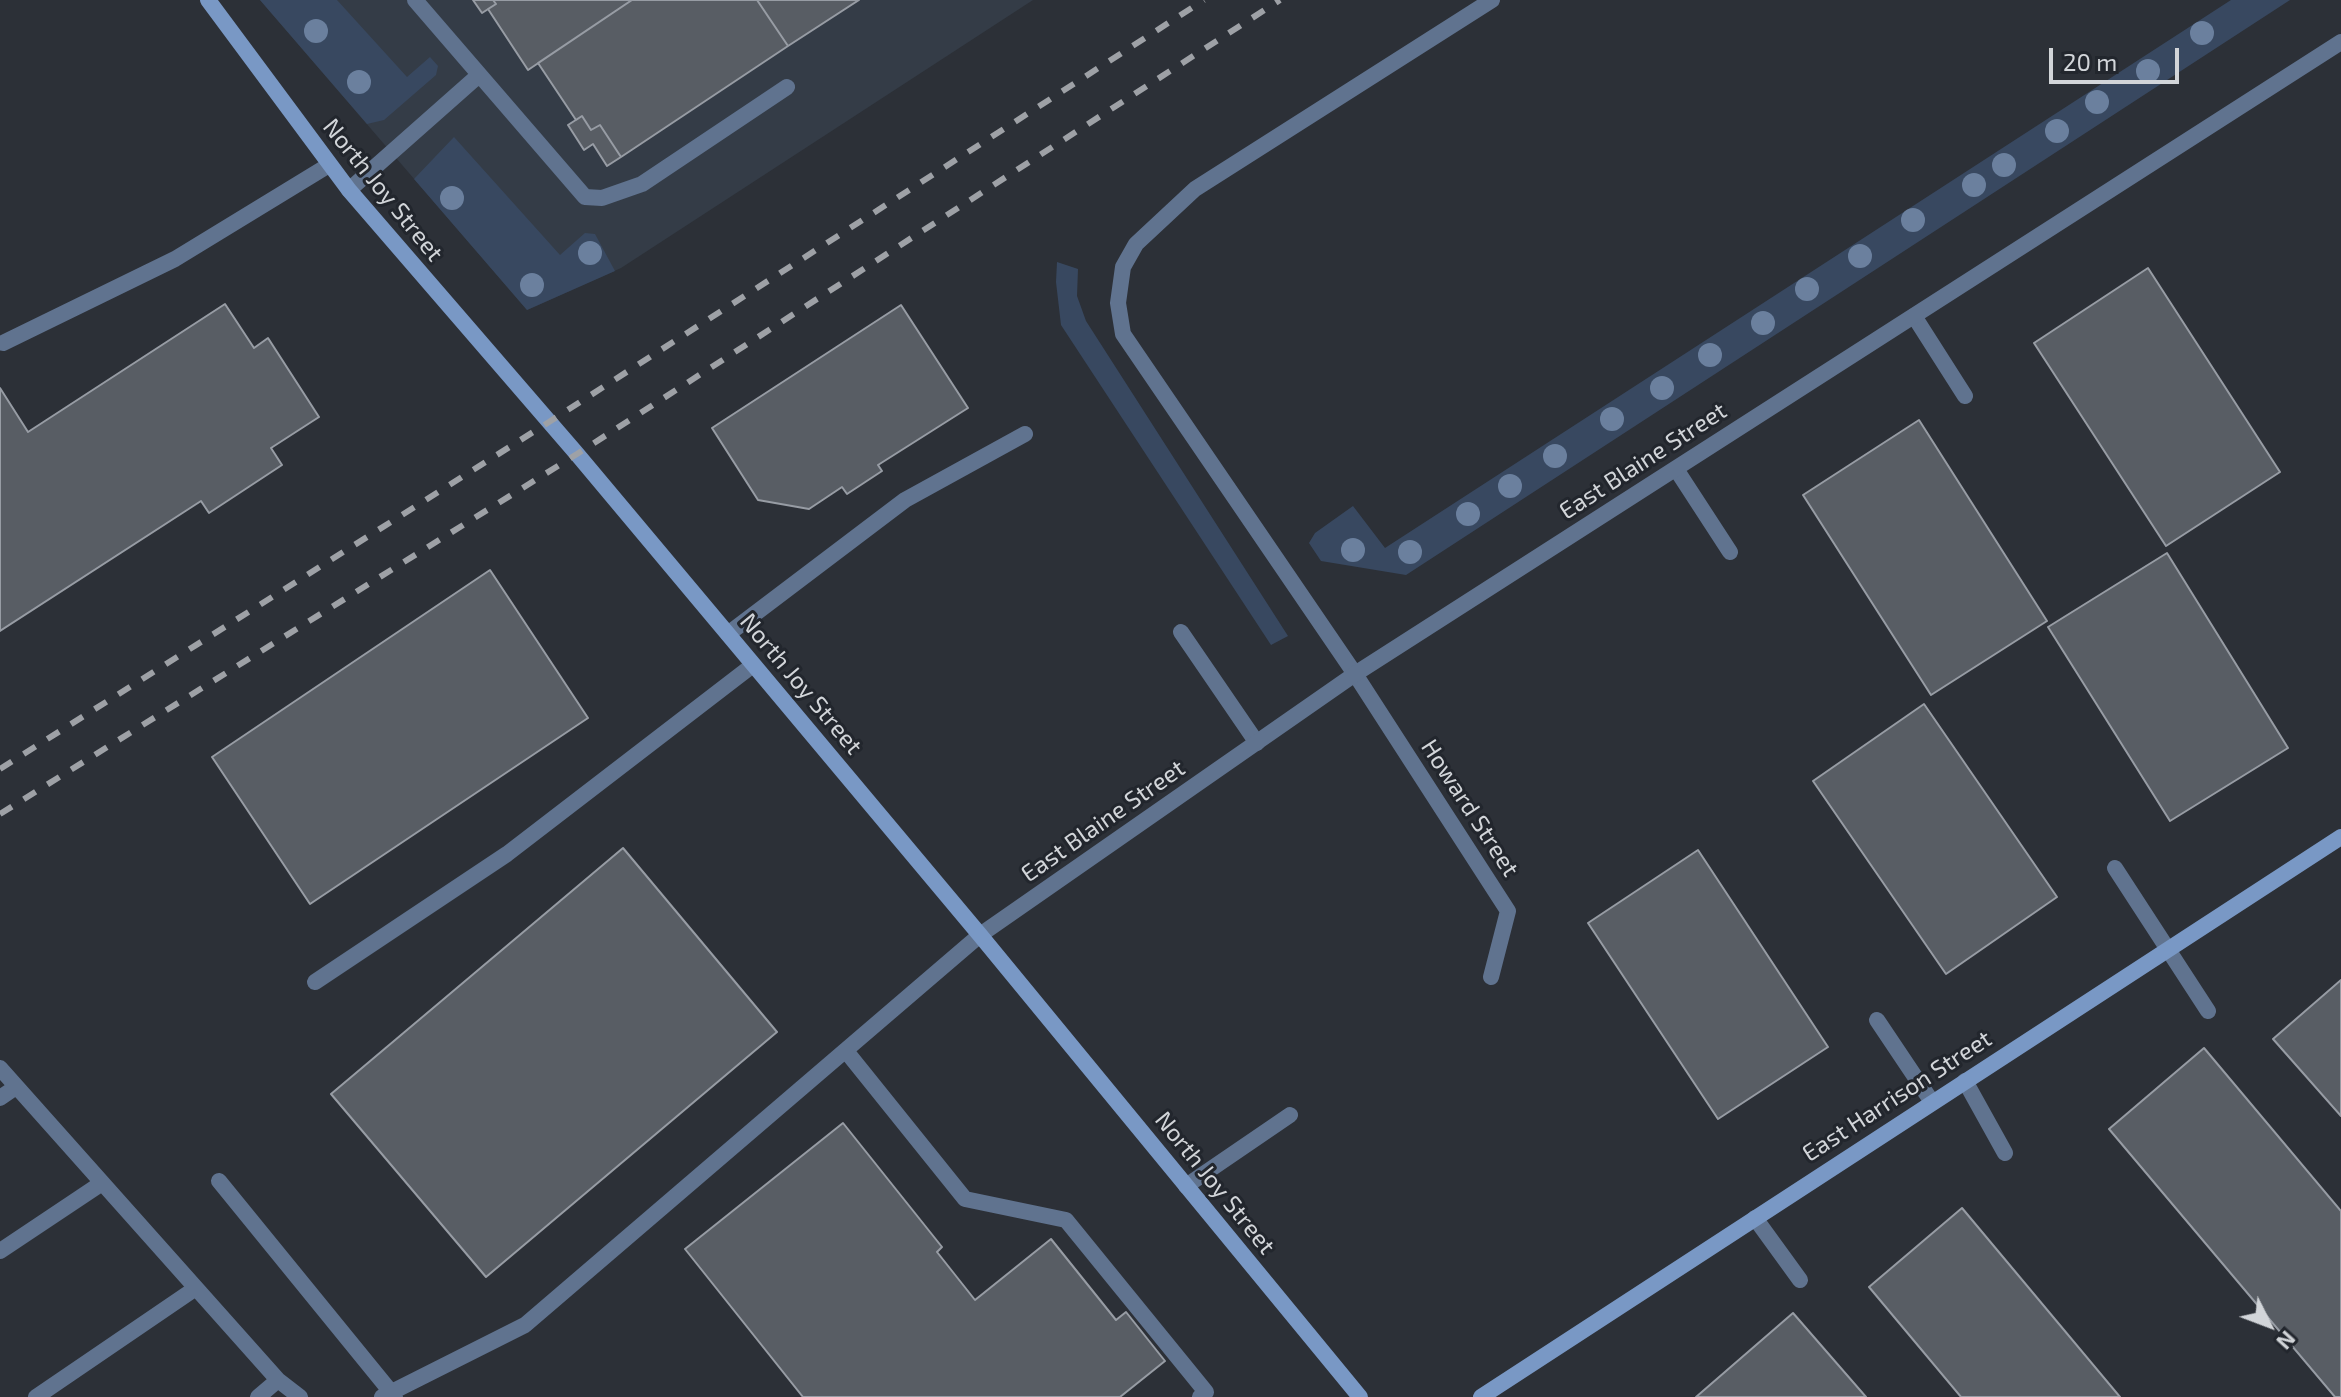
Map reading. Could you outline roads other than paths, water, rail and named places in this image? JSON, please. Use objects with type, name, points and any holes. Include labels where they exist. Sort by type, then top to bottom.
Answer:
[{"type":"street","name":"North Joy Street","points":[[208,0],[349,190],[728,634],[1360,1397]]},
{"type":"street","points":[[415,0],[585,197],[602,198],[642,184],[787,87]]},
{"type":"street","name":"Howard Street","points":[[1491,977],[1508,911],[1355,674],[1123,334],[1118,303],[1123,267],[1136,244],[1195,189],[1492,0]]},
{"type":"street","name":"East Blaine Street","points":[[389,1395],[525,1325],[980,935],[1355,674],[2341,42]]},
{"type":"street","points":[[349,190],[479,75]]},
{"type":"street","points":[[3,343],[175,259],[329,165]]},
{"type":"street","points":[[1914,316],[1965,396]]},
{"type":"street","points":[[728,634],[905,500],[1025,434]]},
{"type":"street","points":[[1676,469],[1730,552]]},
{"type":"street","points":[[1181,632],[1257,743]]},
{"type":"street","points":[[315,982],[507,854],[753,665]]},
{"type":"street","name":"East Harrison Street","points":[[1481,1397],[2341,837]]},
{"type":"street","points":[[2115,868],[2208,1011]]},
{"type":"street","points":[[1877,1020],[1932,1102]]},
{"type":"street","points":[[846,1051],[965,1199],[1066,1220],[1206,1392],[1200,1397]]},
{"type":"street","points":[[0,1068],[278,1380],[300,1397]]},
{"type":"street","points":[[1965,1081],[2005,1153]]},
{"type":"street","points":[[0,1098],[16,1087]]},
{"type":"street","points":[[1186,1186],[1290,1115]]},
{"type":"street","points":[[219,1181],[389,1395]]},
{"type":"street","points":[[0,1251],[102,1183]]},
{"type":"street","points":[[1755,1218],[1800,1280]]},
{"type":"street","points":[[36,1397],[196,1288]]},
{"type":"street","points":[[258,1397],[278,1380]]},
{"type":"railway","points":[[0,769],[549,422],[1204,0]]},
{"type":"railway","points":[[0,814],[577,454],[1280,0]]}]
